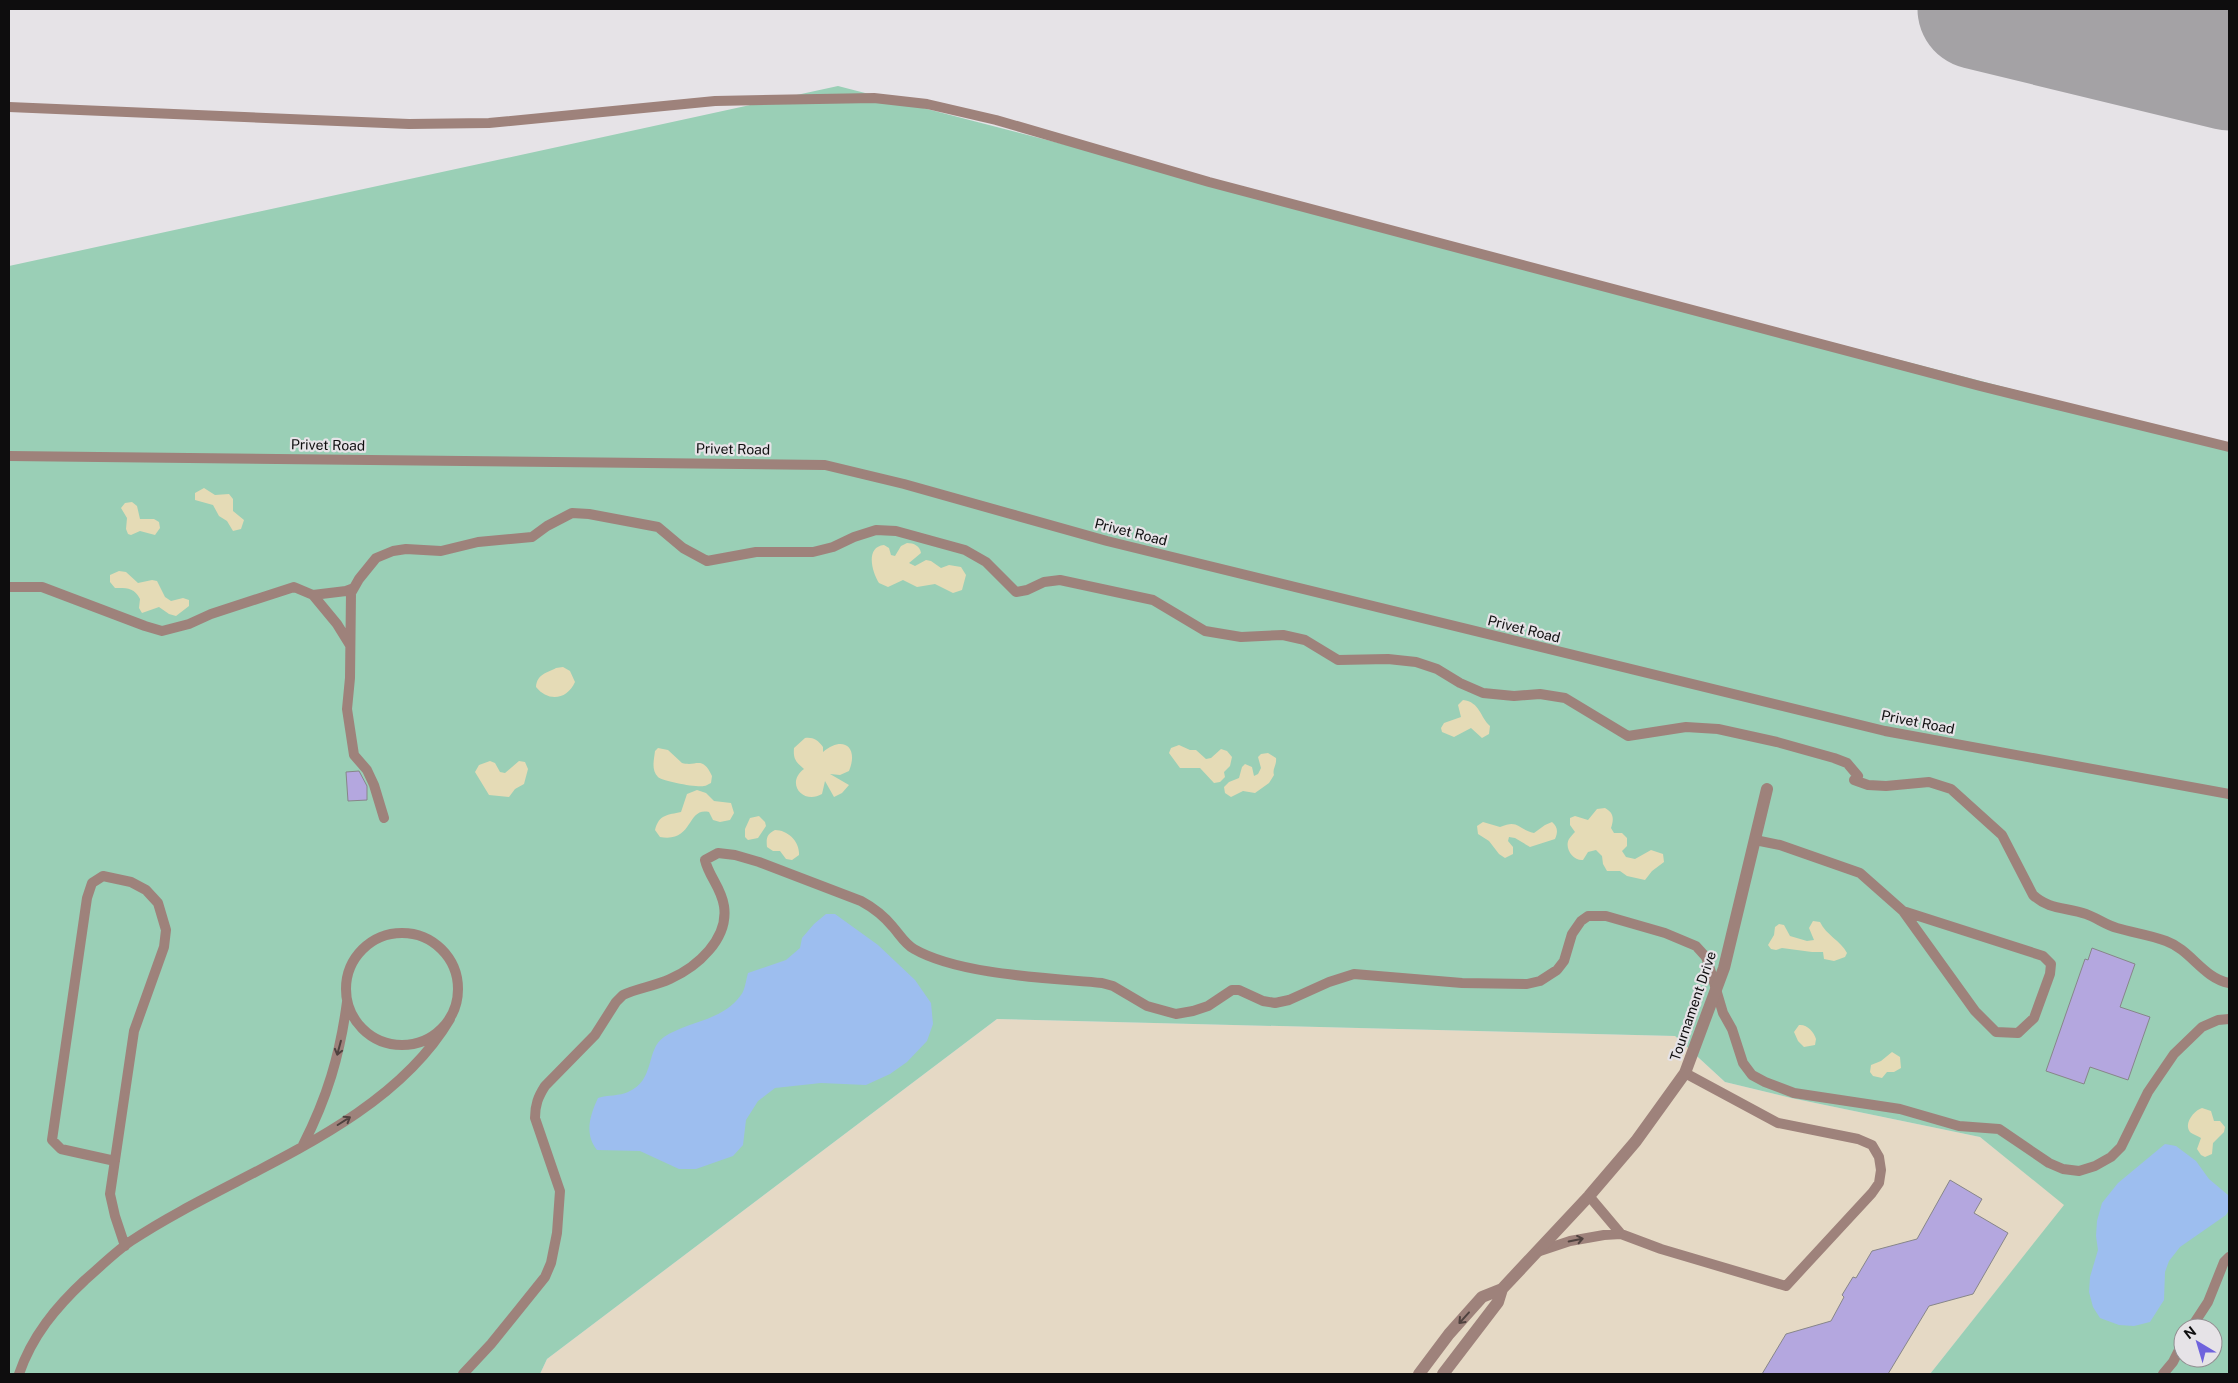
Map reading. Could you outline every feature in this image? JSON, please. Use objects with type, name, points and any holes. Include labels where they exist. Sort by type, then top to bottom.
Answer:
[{"type":"street","name":"Tournament Drive","points":[[1443,1374],[1498,1302],[1502,1289],[1533,1253],[1589,1196],[1636,1141],[1685,1073],[1724,968],[1767,789]]},
{"type":"street","name":"Tournament Drive","points":[[1419,1374],[1450,1334],[1482,1298],[1502,1289]]},
{"type":"lane","points":[[9,107],[409,124],[489,123],[715,101],[874,98],[927,104],[996,120],[1209,182],[1942,376],[2229,446]]},
{"type":"lane","name":"Privet Road","points":[[9,456],[825,465],[904,484],[1107,541],[1885,731],[2229,794]]},
{"type":"lane","points":[[384,818],[374,785],[366,770],[354,755],[347,709],[351,593],[376,558],[393,551],[406,549],[441,551],[478,542],[532,537],[547,526],[572,513],[589,514],[658,527],[683,548],[707,561],[756,552],[814,552],[833,547],[854,537],[876,530],[896,531],[965,550],[986,562],[1016,592],[1027,590],[1044,582],[1060,580],[1153,600],[1205,631],[1240,637],[1283,635],[1305,640],[1338,660],[1388,659],[1416,662],[1483,693],[1514,696],[1540,694],[1565,698],[1628,736],[1686,727],[1718,729],[1777,742],[1834,758],[1847,763],[1858,776],[1854,780],[1868,785],[1886,786],[1930,782],[1951,789],[2002,835],[2033,894],[2040,902],[2050,907],[2086,914],[2116,928],[2172,944],[2188,954],[2209,974],[2220,981],[2229,983]]},
{"type":"lane","points":[[9,587],[42,587],[162,631],[189,624],[212,614],[294,587],[313,595],[338,624],[350,645]]},
{"type":"lane","points":[[313,595],[346,591],[354,588]]},
{"type":"lane","points":[[1755,840],[1780,845],[1860,873],[1903,911],[1975,1011],[1996,1032],[2018,1033],[2034,1018],[2050,974],[2051,964],[2043,956],[1903,911]]},
{"type":"lane","points":[[463,1374],[491,1344],[545,1277],[551,1263],[557,1233],[560,1191],[536,1118],[535,1106],[540,1095],[545,1086],[595,1035],[622,995],[680,974],[701,959],[711,949],[722,929],[725,908],[719,887],[705,860],[718,853],[735,855],[759,862],[861,901],[873,907],[913,949],[942,960],[1020,976],[1102,983],[1114,986],[1147,1006],[1176,1014],[1193,1012],[1208,1006],[1232,990],[1239,990],[1263,1001],[1282,1002],[1329,982],[1354,974],[1462,984],[1527,984],[1545,979],[1557,970],[1564,961],[1576,926],[1588,916],[1596,915],[1659,931],[1696,946],[1706,958],[1743,1063],[1752,1075],[1765,1082],[1794,1093],[1900,1110],[1959,1126],[1999,1129],[2049,1163],[2062,1169],[2079,1171],[2095,1166],[2121,1147],[2148,1092],[2174,1054],[2202,1027],[2218,1020],[2229,1019]]},
{"type":"lane","points":[[115,1161],[61,1149],[52,1140],[87,898],[92,883],[103,876],[131,882],[146,890],[158,903],[166,930],[164,947],[134,1030],[115,1161],[110,1194],[125,1246]]},
{"type":"lane","points":[[19,1374],[37,1334],[60,1303],[125,1246],[163,1221],[247,1178],[302,1146],[348,1118],[384,1093],[420,1061],[438,1040],[450,1020],[457,1003],[459,985],[454,967],[445,952],[431,941],[415,934],[397,933],[379,938],[364,948],[352,963],[346,981],[347,1000],[342,1039],[326,1097],[302,1146]]},
{"type":"lane","points":[[347,1000],[354,1018],[366,1033],[383,1042],[402,1046],[421,1042],[438,1033],[450,1020]]},
{"type":"lane","points":[[1533,1253],[1570,1241],[1621,1234],[1661,1249],[1786,1286],[1879,1184],[1881,1170],[1879,1157],[1872,1145],[1858,1139],[1778,1123],[1685,1073]]},
{"type":"lane","points":[[1589,1196],[1621,1234]]},
{"type":"lane","points":[[2198,1318],[2208,1302],[2224,1262],[2229,1257]]},
{"type":"lane","points":[[2162,1374],[2173,1362]]},
{"type":"shaded area","points":[[997,1019],[1675,1036],[1725,1082],[1791,1098],[1980,1137],[2065,1205],[1930,1374],[540,1374],[547,1359]]},
{"type":"green space","points":[[838,86],[2229,445],[2229,1374],[1930,1374],[2064,1205],[1980,1137],[1791,1098],[1725,1082],[1675,1036],[997,1019],[547,1359],[540,1374],[9,1374],[9,266]]},
{"type":"sand","points":[[204,488],[215,495],[229,494],[233,499],[233,511],[244,520],[241,529],[233,531],[227,521],[219,516],[213,505],[195,500],[195,493]]},
{"type":"sand","points":[[132,502],[137,506],[140,519],[154,519],[159,522],[160,528],[155,535],[140,531],[131,535],[128,534],[126,529],[127,518],[121,508],[125,503]]},
{"type":"sand","points":[[907,543],[916,545],[921,553],[909,563],[915,566],[926,560],[941,568],[949,565],[961,567],[966,575],[962,590],[953,593],[935,584],[917,587],[903,580],[888,587],[879,583],[872,567],[874,550],[884,545],[889,548],[891,555],[895,556],[901,546]]},
{"type":"sand","points":[[119,571],[126,572],[138,583],[152,580],[157,581],[165,597],[171,601],[183,598],[189,600],[189,606],[176,616],[169,614],[159,607],[142,613],[139,608],[140,599],[135,592],[126,588],[115,588],[110,582],[110,575]]},
{"type":"sand","points":[[563,667],[570,671],[575,682],[567,692],[557,697],[552,697],[541,692],[536,687],[540,677],[556,668]]},
{"type":"sand","points":[[1463,700],[1469,701],[1476,707],[1490,726],[1489,734],[1482,738],[1471,728],[1454,737],[1442,732],[1441,728],[1444,723],[1461,717],[1458,705]]},
{"type":"sand","points":[[805,738],[817,741],[823,747],[823,752],[837,744],[843,744],[850,750],[852,763],[849,771],[840,775],[830,774],[849,785],[842,793],[834,797],[825,781],[822,794],[815,797],[808,797],[799,791],[796,786],[796,780],[804,769],[796,760],[794,748]]},
{"type":"sand","points":[[1179,745],[1190,750],[1196,750],[1206,759],[1211,758],[1221,749],[1227,751],[1232,757],[1230,766],[1224,772],[1225,777],[1220,782],[1214,783],[1200,768],[1180,768],[1169,753],[1171,748]]},
{"type":"sand","points":[[658,748],[668,750],[682,763],[702,764],[712,776],[711,783],[705,786],[695,786],[661,779],[654,771],[655,751]]},
{"type":"sand","points":[[1268,753],[1276,758],[1274,775],[1269,783],[1255,793],[1243,791],[1231,797],[1225,793],[1224,787],[1229,782],[1239,778],[1242,767],[1245,764],[1252,767],[1254,776],[1258,774],[1261,768],[1258,757],[1261,754]]},
{"type":"sand","points":[[490,761],[495,763],[500,772],[505,773],[519,761],[525,762],[528,769],[524,784],[515,789],[509,797],[489,795],[475,772],[479,765]]},
{"type":"sand","points":[[697,790],[706,793],[714,801],[731,803],[734,813],[730,820],[720,822],[713,820],[709,812],[702,812],[692,819],[679,835],[660,837],[655,830],[659,821],[665,816],[681,812],[687,794]]},
{"type":"sand","points":[[1605,808],[1612,816],[1611,828],[1614,833],[1622,833],[1627,838],[1627,846],[1622,851],[1626,857],[1635,859],[1651,850],[1663,854],[1664,862],[1652,871],[1645,880],[1627,876],[1620,871],[1607,871],[1603,864],[1602,856],[1596,850],[1588,852],[1583,860],[1579,860],[1570,853],[1568,843],[1575,832],[1570,825],[1570,818],[1575,816],[1588,820],[1597,809]]},
{"type":"sand","points":[[759,816],[766,826],[758,838],[748,840],[745,837],[745,829],[750,818]]},
{"type":"sand","points":[[1483,822],[1500,827],[1515,824],[1534,833],[1552,822],[1557,830],[1557,834],[1555,839],[1530,847],[1515,838],[1509,837],[1508,841],[1513,847],[1513,854],[1505,858],[1499,854],[1489,841],[1478,834],[1477,826]]},
{"type":"sand","points":[[775,830],[789,834],[798,846],[799,855],[792,860],[786,859],[780,851],[773,851],[767,847],[768,837]]},
{"type":"sand","points":[[1813,921],[1820,922],[1826,931],[1841,945],[1847,953],[1845,957],[1834,961],[1824,959],[1823,952],[1782,948],[1776,950],[1771,949],[1768,945],[1774,935],[1775,927],[1779,924],[1784,925],[1790,936],[1807,941],[1814,940],[1809,928]]},
{"type":"sand","points":[[1799,1025],[1805,1026],[1812,1031],[1816,1039],[1815,1045],[1804,1047],[1798,1041],[1794,1032]]},
{"type":"sand","points":[[1892,1052],[1900,1057],[1901,1068],[1894,1072],[1887,1072],[1882,1078],[1873,1076],[1870,1072],[1871,1065],[1881,1061]]},
{"type":"sand","points":[[2202,1108],[2211,1111],[2214,1121],[2220,1121],[2225,1127],[2224,1132],[2213,1143],[2212,1154],[2205,1157],[2197,1149],[2201,1138],[2190,1132],[2188,1128],[2193,1114]]},
{"type":"water","points":[[826,914],[835,914],[878,945],[915,980],[931,1003],[933,1024],[927,1041],[907,1062],[890,1074],[866,1085],[821,1083],[775,1088],[758,1101],[746,1120],[743,1145],[733,1156],[696,1169],[679,1169],[640,1151],[597,1150],[589,1131],[598,1098],[625,1093],[637,1087],[647,1073],[654,1049],[664,1037],[715,1015],[734,1004],[742,993],[748,973],[786,960],[800,948],[802,938]]},
{"type":"water","points":[[2165,1144],[2176,1146],[2196,1161],[2209,1179],[2228,1195],[2229,1210],[2226,1215],[2180,1247],[2169,1261],[2165,1272],[2164,1300],[2150,1322],[2134,1326],[2119,1325],[2100,1318],[2093,1307],[2089,1292],[2090,1277],[2098,1250],[2096,1236],[2097,1221],[2102,1203],[2118,1183]]},
{"type":"building","points":[[359,771],[367,786],[367,800],[348,801],[346,772]]},
{"type":"building","points":[[2092,948],[2135,964],[2120,1007],[2150,1017],[2128,1080],[2090,1067],[2084,1084],[2046,1071],[2085,959],[2088,960]]},
{"type":"building","points":[[1950,1180],[1982,1199],[1974,1213],[2008,1233],[1973,1294],[1929,1306],[1888,1374],[1762,1374],[1786,1334],[1831,1321],[1844,1297],[1842,1295],[1853,1277],[1856,1278],[1872,1251],[1917,1239]]},
{"type":"taxiway","points":[[2027,9],[2049,26]]},
{"type":"runway","points":[[1978,9],[2229,70]]}]
